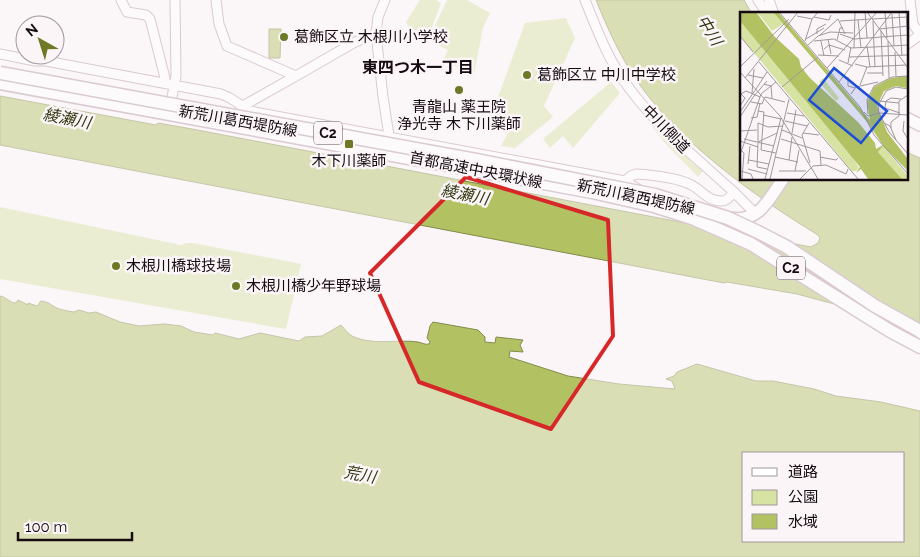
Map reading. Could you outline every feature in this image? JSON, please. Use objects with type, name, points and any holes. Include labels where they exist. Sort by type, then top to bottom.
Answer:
[{"type":"highway","name":"首都高速中央環状線","points":[[0,74],[515,168],[664,198],[728,218],[787,247],[875,306],[920,331]]},
{"type":"highway","name":"首都高速中央環状線","points":[[0,83],[592,192],[654,206],[692,218],[751,244],[890,332],[920,348]]},
{"type":"main road","name":"新荒川葛西堤防線","points":[[0,74],[646,198],[740,219],[748,218],[759,212]]},
{"type":"main road","points":[[908,119],[920,125]]},
{"type":"main road","points":[[759,212],[782,180]]},
{"type":"street","points":[[122,0],[127,12],[146,15],[150,19],[165,78],[164,83]]},
{"type":"street","points":[[170,108],[175,86],[175,0]]},
{"type":"street","points":[[216,0],[220,24],[227,46],[296,76]]},
{"type":"street","points":[[385,0],[378,17],[376,34],[392,150]]},
{"type":"street","name":"中川側道","points":[[584,0],[607,51],[632,92],[666,131],[698,162],[759,212]]},
{"type":"street","points":[[758,0],[766,12]]},
{"type":"street","points":[[769,0],[773,12]]},
{"type":"street","points":[[908,44],[920,35],[914,24],[910,0]]},
{"type":"street","points":[[235,120],[239,104],[296,76],[355,42],[376,34]]},
{"type":"street","points":[[0,54],[221,94],[250,111],[625,181],[641,191],[646,198]]},
{"type":"street","points":[[625,181],[636,174],[684,182],[695,187],[710,199],[721,201],[728,199],[734,192]]},
{"type":"highlighted area","points":[[466,177],[608,220],[613,336],[551,429],[419,382],[370,273]]},
{"type":"green space","points":[[420,0],[436,0],[441,3],[432,27],[422,38],[408,31],[409,27],[406,22]]},
{"type":"green space","points":[[447,0],[467,0],[490,13],[483,28],[474,74],[443,61],[448,50],[438,45],[441,31],[434,28]]},
{"type":"green space","points":[[566,18],[575,38],[544,106],[553,117],[515,148],[501,146],[508,133],[497,100],[525,23]]},
{"type":"green space","points":[[611,82],[620,93],[573,148],[563,136],[550,148],[543,139]]},
{"type":"green space","points":[[646,115],[663,134],[703,171],[698,177],[663,141]]},
{"type":"green space","points":[[0,207],[181,245],[193,243],[301,264],[286,329],[0,279]]},
{"type":"water","points":[[596,0],[744,0],[751,12],[740,12],[740,180],[908,180],[908,153],[920,158],[920,327],[797,294],[724,283],[0,145],[0,96],[156,125],[158,123],[192,129],[811,247],[818,243],[820,238],[818,235],[768,203],[718,166],[672,124],[635,78],[614,40]]},
{"type":"water","points":[[269,29],[281,29],[280,58],[269,58]]},
{"type":"water","name":"荒川","points":[[0,296],[14,303],[18,300],[28,305],[28,303],[37,306],[41,301],[66,311],[96,312],[120,322],[139,326],[164,324],[181,326],[194,332],[213,335],[215,333],[239,339],[260,333],[299,341],[305,337],[322,336],[341,325],[351,335],[368,341],[410,341],[429,344],[430,342],[427,338],[433,322],[478,330],[485,337],[485,342],[495,343],[496,337],[523,340],[520,345],[523,352],[510,351],[509,357],[568,376],[619,384],[675,389],[672,381],[666,379],[674,376],[677,372],[697,364],[756,381],[773,381],[814,389],[836,396],[881,402],[920,411],[920,557],[0,557]]},
{"type":"place","name":"葛飾区立 木根川小学校","points":[[284,37]]},
{"type":"place","name":"葛飾区立 中川中学校","points":[[527,75]]},
{"type":"place","name":"青龍山 薬王院 浄光寺 木下川薬師","points":[[459,90]]},
{"type":"place","name":"木下川薬師","points":[[349,144]]},
{"type":"place","name":"木根川橋球技場","points":[[116,266]]},
{"type":"place","name":"木根川橋少年野球場","points":[[236,286]]},
{"type":"district","name":"東四つ木一丁目","points":[[418,67]]},
{"type":"water label","name":"中川","points":[[710,30]]},
{"type":"water label","name":"綾瀬川","points":[[67,118]]},
{"type":"water label","name":"綾瀬川","points":[[465,194]]}]
